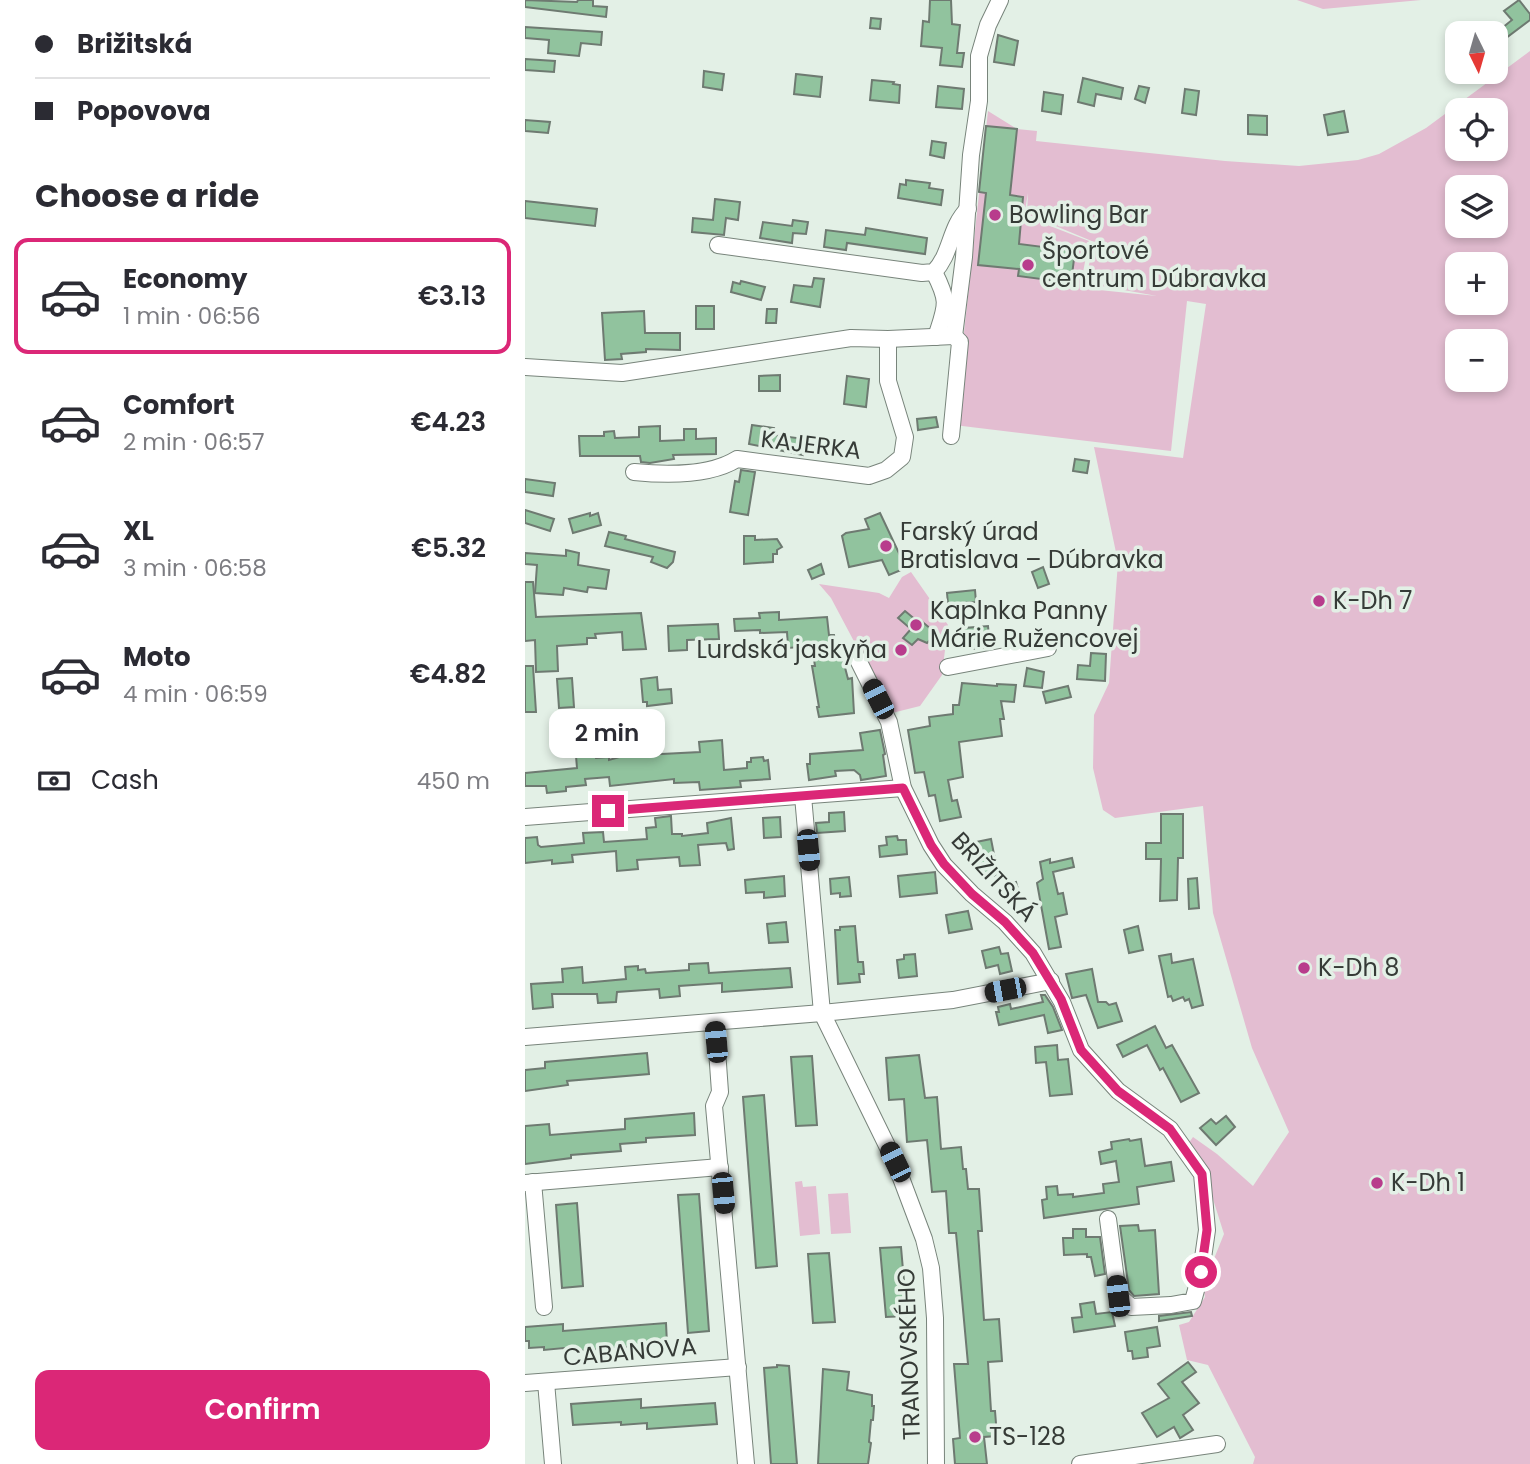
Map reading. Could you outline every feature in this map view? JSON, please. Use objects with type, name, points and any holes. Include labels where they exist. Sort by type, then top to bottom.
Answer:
[{"type":"street","points":[[954,336],[971,155],[979,101],[979,56],[988,24],[1000,0]]},
{"type":"street","points":[[729,242],[922,273],[934,272],[946,258],[957,222],[968,209]]},
{"type":"street","points":[[934,272],[946,302],[936,337]]},
{"type":"street","points":[[525,367],[622,373],[851,338],[888,340],[954,336],[960,342],[951,436]]},
{"type":"street","name":"KAJERKA","points":[[634,472],[667,475],[730,464],[737,459],[869,475],[886,470],[902,457],[905,437],[888,381],[888,340]]},
{"type":"street","points":[[948,667],[1048,648]]},
{"type":"street","name":"BRIŽITSKÁ","points":[[855,654],[889,722],[903,788],[931,845],[944,864],[972,894],[1007,924],[1033,953],[1062,1002],[1081,1050],[1118,1091],[1170,1129],[1202,1174],[1207,1230],[1201,1272],[1193,1301],[1131,1307],[1118,1296],[1108,1219]]},
{"type":"street","points":[[525,817],[903,788]]},
{"type":"street","points":[[803,796],[822,1013]]},
{"type":"street","points":[[525,1037],[953,1000],[1051,981]]},
{"type":"street","name":"TRANOVSKÉHO","points":[[822,1013],[895,1162],[924,1239],[931,1268],[934,1303],[936,1464]]},
{"type":"street","points":[[715,1022],[720,1092],[714,1106],[746,1464]]},
{"type":"street","points":[[544,1307],[529,1182],[720,1167]]},
{"type":"street","name":"CABANOVA","points":[[525,1383],[738,1367]]},
{"type":"street","points":[[546,1382],[553,1464]]},
{"type":"street","points":[[1080,1464],[1217,1444]]},
{"type":"shaded area","points":[[1297,0],[1421,0],[1323,9]]},
{"type":"shaded area","points":[[1530,51],[1530,1464],[1253,1464],[1255,1457],[1208,1365],[1187,1360],[1179,1325],[1189,1322],[1205,1297],[1203,1286],[1224,1234],[1201,1161],[1188,1144],[1193,1137],[1253,1186],[1289,1132],[1252,1048],[1213,913],[1203,806],[1115,818],[1103,810],[1093,768],[1094,715],[1109,683],[1118,562],[1094,447],[1183,458],[1206,304],[1187,301],[1171,451],[954,425],[988,111],[1017,129],[1037,131],[1036,141],[1299,166],[1358,160],[1379,154],[1426,128],[1445,114],[1445,161],[1508,161],[1508,98],[1467,98],[1485,84],[1509,84],[1509,67]],"holes":[[[1028,193],[1027,214],[1094,242],[1085,283],[1157,296],[1080,288],[1089,241],[1024,216]]]},
{"type":"shaded area","points":[[911,572],[948,625],[942,675],[920,706],[892,713],[831,598],[819,584],[879,593],[889,598],[902,577]]},
{"type":"shaded area","points":[[802,1181],[803,1187],[816,1186],[820,1234],[800,1236],[795,1182]]},
{"type":"shaded area","points":[[848,1193],[851,1233],[831,1234],[828,1194]]},
{"type":"building","points":[[525,0],[593,0],[593,6],[607,7],[606,17],[525,7]]},
{"type":"building","points":[[930,0],[951,0],[952,24],[960,25],[957,53],[964,53],[962,67],[940,65],[942,48],[921,46],[923,21],[929,22]]},
{"type":"building","points":[[1519,0],[1530,14],[1530,20],[1509,36],[1509,22],[1512,20],[1504,11]]},
{"type":"building","points":[[871,18],[881,19],[880,29],[870,28]]},
{"type":"building","points":[[525,27],[602,32],[601,45],[581,43],[579,56],[548,53],[549,40],[525,38]]},
{"type":"building","points":[[998,35],[1018,41],[1014,65],[994,62]]},
{"type":"building","points":[[525,59],[555,61],[554,72],[525,70]]},
{"type":"building","points":[[704,71],[724,74],[722,90],[703,87]]},
{"type":"building","points":[[796,74],[822,77],[820,97],[794,94]]},
{"type":"building","points":[[1083,78],[1123,88],[1121,99],[1096,94],[1094,106],[1078,102]]},
{"type":"building","points":[[872,80],[900,85],[899,103],[870,100]]},
{"type":"building","points":[[938,86],[964,89],[962,109],[936,107]]},
{"type":"building","points":[[1139,86],[1149,88],[1145,103],[1135,99]]},
{"type":"building","points":[[1185,89],[1199,91],[1196,115],[1182,113]]},
{"type":"building","points":[[1044,92],[1063,95],[1061,114],[1042,111]]},
{"type":"building","points":[[1344,111],[1348,132],[1328,135],[1324,115]]},
{"type":"building","points":[[1248,115],[1267,116],[1267,135],[1248,134]]},
{"type":"building","points":[[525,120],[550,122],[548,133],[525,131]]},
{"type":"building","points":[[986,126],[1017,129],[1010,195],[1023,197],[1019,244],[1075,251],[1071,283],[1018,276],[1019,269],[978,265],[986,193],[979,192]]},
{"type":"building","points":[[932,141],[946,143],[944,158],[930,155]]},
{"type":"building","points":[[906,180],[930,183],[929,188],[943,190],[941,205],[898,198],[900,184],[906,185]]},
{"type":"building","points":[[715,199],[740,202],[738,220],[726,218],[724,235],[692,232],[693,218],[713,220]]},
{"type":"building","points":[[525,201],[597,209],[595,226],[525,218]]},
{"type":"building","points":[[793,220],[808,222],[806,234],[793,233],[792,243],[760,238],[763,222],[792,226]]},
{"type":"building","points":[[866,228],[927,238],[925,254],[847,243],[846,250],[824,247],[826,230],[865,235]]},
{"type":"building","points":[[814,278],[824,279],[820,307],[791,302],[794,285],[812,287]]},
{"type":"building","points":[[741,281],[765,287],[761,300],[731,292],[733,282],[740,284]]},
{"type":"building","points":[[696,306],[714,306],[714,329],[696,329]]},
{"type":"building","points":[[767,309],[777,309],[776,323],[766,323]]},
{"type":"building","points":[[644,311],[645,333],[680,333],[680,350],[646,349],[646,352],[621,354],[622,359],[605,360],[602,313]]},
{"type":"building","points":[[780,375],[780,391],[759,391],[759,376]]},
{"type":"building","points":[[847,376],[869,379],[866,407],[844,404]]},
{"type":"building","points":[[936,417],[938,427],[918,430],[917,419]]},
{"type":"building","points":[[752,425],[774,428],[773,435],[805,439],[803,455],[749,444]]},
{"type":"building","points":[[660,426],[660,441],[684,440],[684,429],[696,429],[696,439],[716,438],[716,454],[673,455],[674,459],[650,463],[641,462],[640,456],[580,456],[579,436],[604,436],[604,432],[614,431],[615,438],[639,437],[639,427]]},
{"type":"building","points":[[1075,459],[1089,461],[1087,473],[1073,471]]},
{"type":"building","points":[[741,470],[755,472],[748,515],[730,512],[735,481],[739,482]]},
{"type":"building","points":[[525,479],[555,483],[553,496],[525,492]]},
{"type":"building","points":[[525,510],[554,519],[550,531],[525,523]]},
{"type":"building","points":[[590,513],[590,516],[598,513],[601,525],[573,533],[569,519]]},
{"type":"building","points":[[880,513],[906,568],[889,575],[882,560],[849,567],[842,536],[869,529],[865,519]]},
{"type":"building","points":[[609,532],[675,552],[673,562],[667,568],[651,562],[653,557],[605,546]]},
{"type":"building","points":[[744,536],[755,536],[755,540],[777,539],[782,547],[777,550],[777,554],[773,554],[773,562],[744,564]]},
{"type":"building","points":[[566,550],[579,553],[578,565],[609,570],[606,589],[588,587],[587,592],[564,588],[563,595],[535,593],[537,565],[525,564],[525,553],[566,556]]},
{"type":"building","points":[[821,564],[824,574],[812,579],[808,570]]},
{"type":"building","points":[[1043,567],[1049,584],[1038,588],[1032,572]]},
{"type":"building","points":[[525,582],[533,582],[536,617],[641,613],[646,649],[623,650],[622,632],[595,634],[596,638],[587,638],[587,644],[557,646],[558,671],[536,672],[535,640],[525,641]]},
{"type":"building","points":[[975,590],[976,602],[948,604],[947,593]]},
{"type":"building","name":"Kaplnka Panny Márie Ružencovej","points":[[905,611],[932,630],[930,633],[933,637],[927,643],[918,639],[912,645],[903,638],[911,629],[898,618]]},
{"type":"building","points":[[779,612],[779,620],[827,617],[829,635],[834,635],[837,657],[842,656],[848,679],[852,678],[854,713],[819,717],[812,646],[788,648],[787,632],[735,631],[734,619],[760,618],[759,613]]},
{"type":"building","points":[[718,624],[719,639],[687,640],[687,650],[669,651],[668,626]]},
{"type":"building","points":[[988,626],[990,647],[973,649],[973,646],[965,646],[964,628]]},
{"type":"building","points":[[1091,653],[1106,654],[1105,681],[1077,679],[1078,665],[1090,666]]},
{"type":"building","points":[[525,666],[533,666],[536,712],[525,712]]},
{"type":"building","points":[[1027,668],[1044,672],[1042,688],[1024,686]]},
{"type":"building","points":[[657,677],[658,690],[671,689],[672,703],[647,706],[647,702],[643,702],[641,679]]},
{"type":"building","points":[[572,678],[574,707],[559,708],[557,679]]},
{"type":"building","points":[[962,683],[1016,685],[1014,702],[1001,701],[1004,719],[1000,719],[1002,736],[959,742],[963,777],[948,780],[952,801],[957,800],[961,817],[940,821],[935,795],[929,796],[924,772],[915,773],[908,730],[930,726],[929,717],[953,714],[953,705],[959,705]]},
{"type":"building","points":[[1068,686],[1071,697],[1046,703],[1043,692]]},
{"type":"building","points":[[880,730],[886,776],[861,780],[854,770],[835,771],[836,776],[809,780],[807,764],[810,764],[810,754],[863,750],[860,733]]},
{"type":"building","points":[[722,740],[724,770],[747,768],[747,762],[751,762],[751,758],[763,757],[764,761],[768,760],[770,779],[740,781],[741,787],[700,790],[699,782],[674,783],[674,779],[610,786],[609,777],[585,779],[586,785],[566,787],[566,791],[547,793],[546,786],[525,786],[525,773],[577,768],[576,756],[595,754],[596,758],[609,757],[609,760],[623,756],[700,752],[699,742]]},
{"type":"building","points":[[844,812],[845,831],[817,833],[816,823],[829,822],[829,813]]},
{"type":"building","points":[[1161,814],[1183,814],[1183,858],[1178,858],[1177,900],[1160,901],[1161,859],[1146,859],[1146,843],[1161,843]]},
{"type":"building","points":[[671,816],[672,834],[682,836],[708,833],[707,823],[731,818],[734,849],[728,850],[726,843],[698,845],[700,865],[680,866],[679,857],[637,860],[638,869],[617,871],[616,851],[572,855],[573,862],[552,864],[552,860],[525,863],[525,838],[537,837],[541,847],[584,843],[583,833],[603,832],[604,842],[647,839],[646,828],[656,827],[655,818]]},
{"type":"building","points":[[780,817],[781,837],[764,838],[763,818]]},
{"type":"building","points":[[897,836],[898,840],[906,840],[907,854],[880,857],[879,846],[887,845],[886,837]]},
{"type":"building","points":[[991,839],[998,875],[984,878],[976,842]]},
{"type":"building","points":[[1072,858],[1074,867],[1053,872],[1058,894],[1063,893],[1067,914],[1055,917],[1061,947],[1049,949],[1037,883],[1043,879],[1040,862],[1050,859],[1050,863]]},
{"type":"building","points":[[935,872],[937,893],[900,897],[898,876]]},
{"type":"building","points":[[784,876],[785,896],[764,898],[764,892],[746,893],[745,880]]},
{"type":"building","points":[[849,877],[851,896],[831,894],[830,879]]},
{"type":"building","points":[[1197,878],[1199,908],[1189,909],[1188,879]]},
{"type":"building","points":[[1016,882],[1021,900],[1009,903],[1005,885]]},
{"type":"building","points":[[968,911],[972,929],[949,933],[946,915]]},
{"type":"building","points":[[786,922],[788,942],[769,943],[767,924]]},
{"type":"building","points":[[855,926],[858,962],[863,962],[864,974],[859,974],[860,982],[838,984],[835,930]]},
{"type":"building","points":[[1138,926],[1143,950],[1129,953],[1124,930]]},
{"type":"building","points":[[999,947],[1001,954],[1008,953],[1012,971],[1000,974],[998,965],[986,968],[982,951]]},
{"type":"building","points":[[915,954],[917,976],[899,978],[897,960],[904,959],[904,955]]},
{"type":"building","points":[[1171,954],[1172,963],[1193,959],[1203,1005],[1192,1008],[1189,999],[1185,1001],[1183,997],[1173,1001],[1171,996],[1168,997],[1159,956]]},
{"type":"building","points":[[708,963],[709,973],[790,968],[792,987],[722,992],[722,983],[679,986],[680,996],[660,998],[659,989],[617,992],[616,1002],[598,1003],[597,994],[552,994],[553,1007],[533,1009],[531,984],[563,982],[562,969],[582,967],[583,983],[626,979],[625,967],[638,966],[638,970],[645,969],[646,973],[689,970],[689,964]]},
{"type":"building","points":[[1092,969],[1098,1002],[1106,1002],[1109,1005],[1116,1003],[1122,1021],[1098,1028],[1086,995],[1072,998],[1066,974]]},
{"type":"building","points":[[1041,995],[1045,995],[1053,1007],[1062,1030],[1048,1033],[1044,1015],[999,1025],[996,1012],[999,1012],[998,1007],[1010,1004],[1011,1009],[1043,1002]]},
{"type":"building","points":[[1155,1026],[1166,1048],[1172,1045],[1199,1093],[1181,1102],[1147,1045],[1123,1057],[1117,1045]]},
{"type":"building","points":[[1057,1045],[1058,1060],[1068,1059],[1072,1094],[1050,1096],[1046,1062],[1036,1063],[1035,1047]]},
{"type":"building","points":[[647,1053],[649,1074],[567,1081],[568,1085],[525,1091],[525,1070],[545,1068],[545,1062]]},
{"type":"building","points":[[919,1055],[925,1098],[937,1097],[941,1149],[961,1147],[968,1189],[979,1189],[982,1231],[978,1231],[984,1320],[999,1319],[1002,1361],[988,1362],[991,1411],[995,1411],[997,1436],[984,1437],[987,1464],[955,1464],[953,1439],[960,1438],[954,1364],[968,1364],[956,1233],[949,1233],[946,1191],[932,1192],[927,1140],[907,1142],[904,1099],[889,1100],[886,1058]]},
{"type":"building","points":[[812,1056],[817,1125],[796,1126],[791,1057]]},
{"type":"building","points":[[764,1095],[777,1266],[756,1268],[743,1097]]},
{"type":"building","points":[[694,1113],[695,1135],[646,1138],[646,1142],[620,1144],[621,1151],[571,1155],[571,1158],[525,1164],[525,1126],[549,1124],[550,1135],[625,1129],[625,1119]]},
{"type":"building","points":[[1226,1116],[1235,1127],[1216,1145],[1200,1128],[1211,1119],[1216,1124]]},
{"type":"building","points":[[1141,1139],[1145,1166],[1171,1162],[1174,1181],[1137,1187],[1139,1204],[1044,1218],[1042,1200],[1047,1199],[1046,1187],[1057,1186],[1058,1195],[1073,1194],[1073,1197],[1104,1193],[1103,1184],[1119,1182],[1116,1161],[1101,1164],[1099,1152],[1112,1149],[1111,1142]]},
{"type":"building","points":[[699,1194],[709,1331],[688,1333],[678,1195]]},
{"type":"building","points":[[577,1203],[583,1286],[562,1288],[556,1205]]},
{"type":"building","points":[[1138,1225],[1139,1231],[1155,1230],[1159,1294],[1134,1296],[1129,1290],[1120,1226]]},
{"type":"building","points":[[1073,1229],[1086,1229],[1086,1237],[1100,1237],[1105,1274],[1095,1276],[1091,1257],[1087,1257],[1087,1254],[1064,1255],[1063,1238],[1073,1238]]},
{"type":"building","points":[[901,1247],[907,1316],[886,1317],[880,1248]]},
{"type":"building","points":[[829,1253],[835,1322],[813,1323],[808,1254]]},
{"type":"building","points":[[1094,1302],[1096,1314],[1112,1312],[1115,1326],[1074,1332],[1072,1318],[1082,1317],[1080,1304]]},
{"type":"building","points":[[1191,1312],[1192,1316],[1159,1321],[1159,1316]]},
{"type":"building","points":[[666,1323],[667,1344],[565,1352],[564,1348],[529,1348],[529,1341],[525,1341],[525,1327],[563,1324],[563,1331]]},
{"type":"building","points":[[1157,1327],[1160,1346],[1147,1348],[1148,1357],[1133,1359],[1132,1351],[1128,1351],[1125,1332]]},
{"type":"building","points":[[1188,1362],[1196,1372],[1182,1382],[1199,1403],[1183,1415],[1193,1430],[1180,1438],[1174,1427],[1157,1437],[1142,1413],[1169,1398],[1158,1384]]},
{"type":"building","points":[[789,1366],[797,1464],[771,1464],[764,1368]]},
{"type":"building","points":[[823,1369],[849,1372],[847,1390],[872,1395],[874,1406],[868,1464],[818,1464]]},
{"type":"building","points":[[641,1399],[641,1408],[715,1403],[717,1424],[647,1429],[647,1423],[573,1425],[571,1404]]},
{"type":"place","name":"Bowling Bar","points":[[995,215]]},
{"type":"place","name":"Športové centrum Dúbravka","points":[[1028,265]]},
{"type":"place","name":"Farský úrad Bratislava – Dúbravka","points":[[886,546]]},
{"type":"place","name":"K-Dh 7","points":[[1319,601]]},
{"type":"place","name":"Kaplnka Panny Márie Ružencovej","points":[[916,625]]},
{"type":"place","name":"Lurdská jaskyňa","points":[[901,650]]},
{"type":"place","name":"K-Dh 8","points":[[1304,968]]},
{"type":"place","name":"K-Dh 1","points":[[1377,1183]]},
{"type":"place","name":"TS-128","points":[[975,1437]]},
{"type":"route","points":[[608,811],[903,788],[931,845],[944,864],[972,894],[1005,922],[1033,953],[1061,999],[1081,1050],[1118,1091],[1170,1129],[1202,1174],[1207,1230],[1201,1272]]}]
